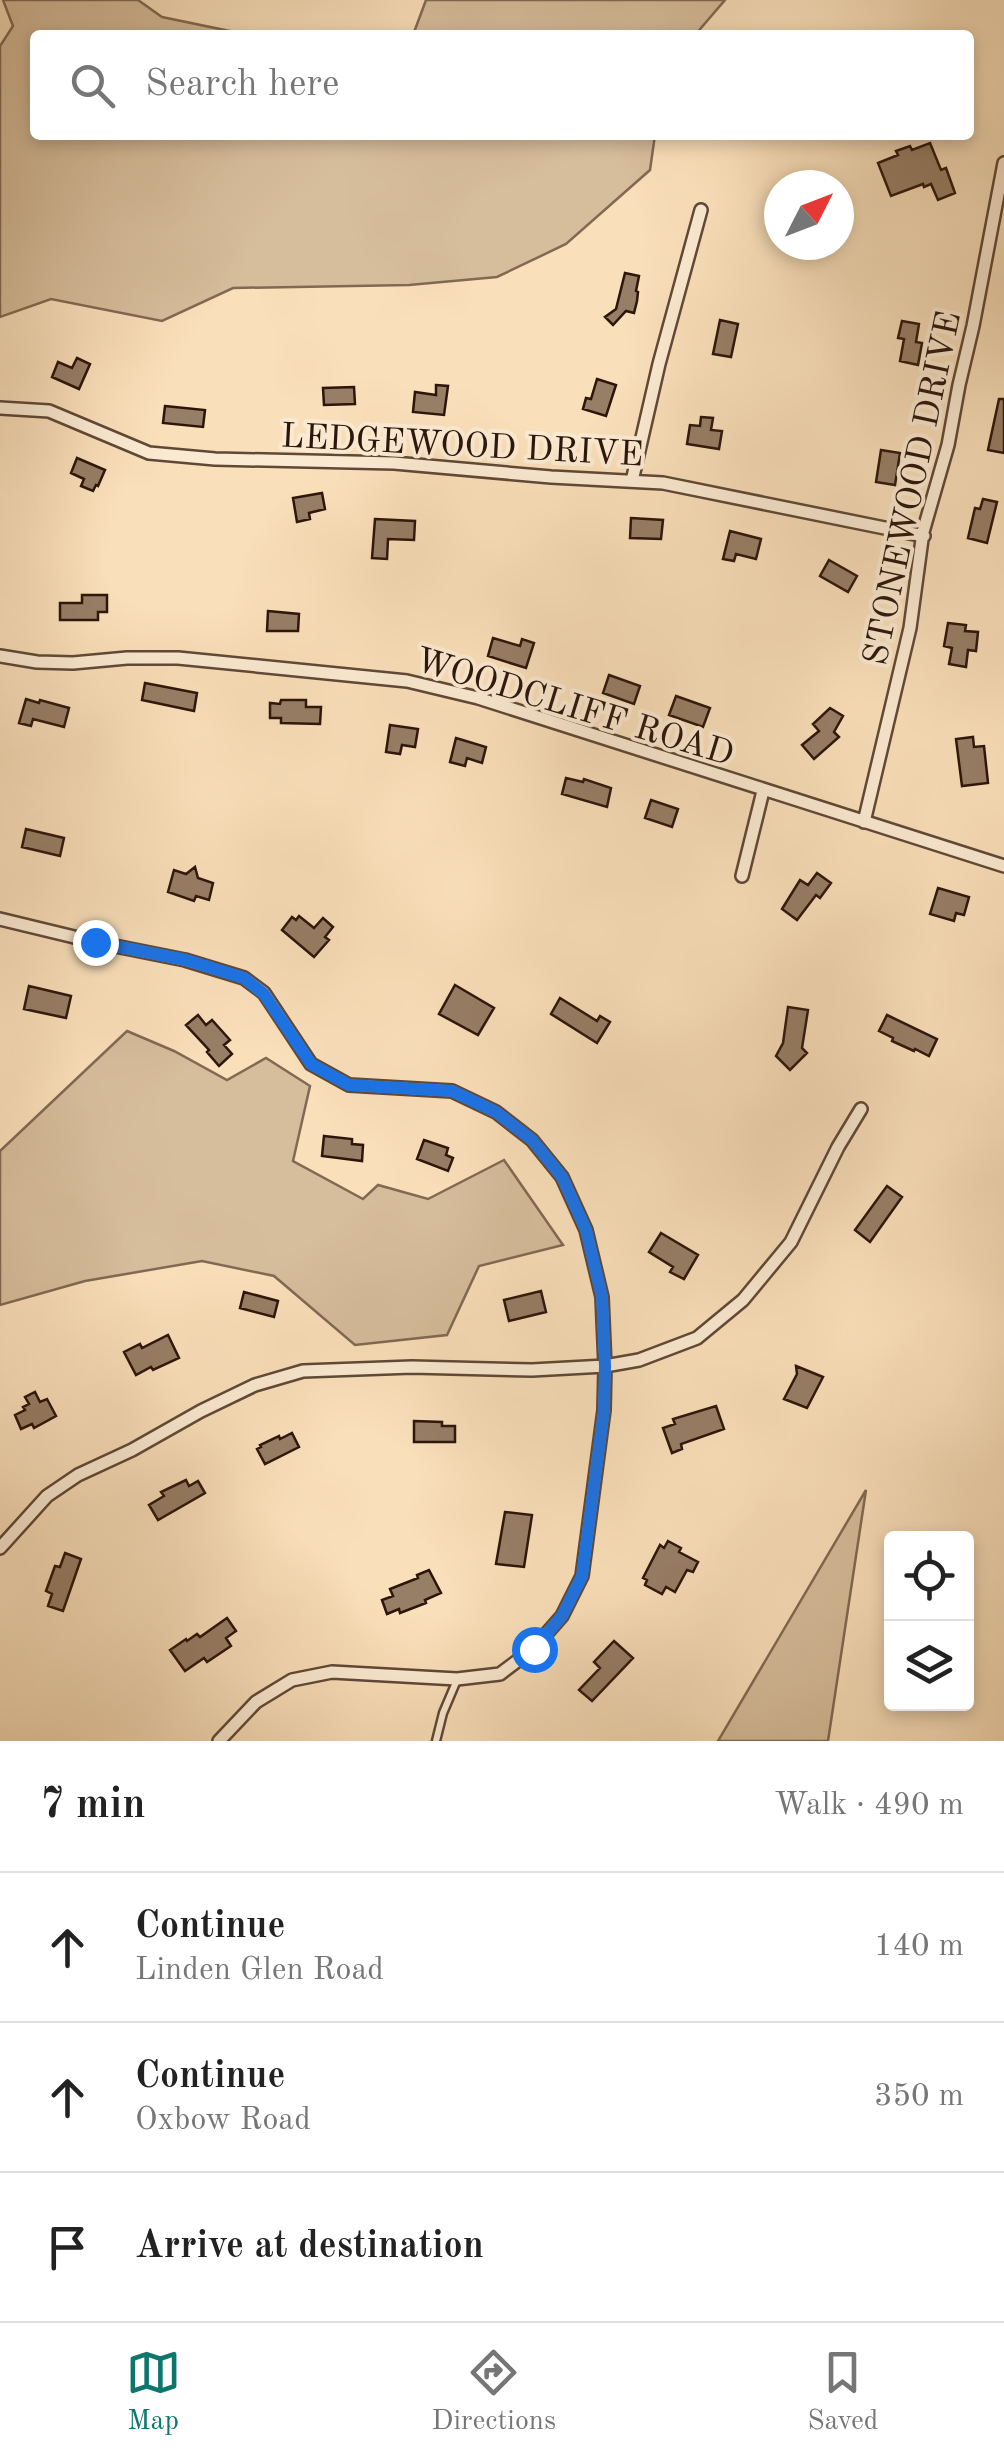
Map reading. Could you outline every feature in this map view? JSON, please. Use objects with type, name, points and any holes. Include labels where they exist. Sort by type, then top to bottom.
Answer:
[{"type":"street","name":"STONEWOOD DRIVE","points":[[864,822],[910,628],[924,536],[974,326],[1004,163]]},
{"type":"street","points":[[632,481],[700,210]]},
{"type":"street","name":"LEDGEWOOD DRIVE","points":[[0,408],[49,411],[149,453],[394,464],[663,483],[924,536]]},
{"type":"street","name":"WOODCLIFF ROAD","points":[[0,656],[73,663],[178,658],[407,681],[478,698],[1004,866]]},
{"type":"street","points":[[742,876],[763,791]]},
{"type":"street","points":[[0,919],[186,960],[244,978],[264,994],[311,1064],[349,1085],[452,1091],[496,1112],[532,1140],[562,1177],[586,1230],[602,1297],[604,1410],[582,1576],[562,1616],[534,1649],[500,1674],[457,1679],[332,1672],[292,1680],[256,1702],[219,1741]]},
{"type":"street","points":[[0,1548],[48,1496],[78,1476],[200,1411],[255,1386],[303,1371],[412,1366],[532,1370],[605,1366],[639,1360],[697,1338],[742,1300],[791,1242],[838,1147],[862,1109]]},
{"type":"lane","points":[[436,1741],[457,1679]]},
{"type":"shaded area","points":[[3,0],[138,0],[162,17],[225,30],[30,30],[30,140],[654,140],[650,170],[566,244],[497,277],[409,285],[233,288],[162,321],[51,299],[0,317],[0,46],[13,26]]},
{"type":"shaded area","points":[[426,0],[725,0],[699,30],[415,30]]},
{"type":"shaded area","points":[[127,1031],[227,1080],[266,1058],[310,1086],[293,1161],[363,1199],[378,1185],[428,1199],[504,1160],[563,1245],[479,1266],[447,1335],[355,1345],[274,1276],[202,1261],[85,1281],[0,1305],[0,1151]]},
{"type":"shaded area","points":[[866,1490],[828,1741],[718,1741]]},
{"type":"building","points":[[930,143],[941,170],[946,168],[955,193],[938,200],[931,184],[923,184],[891,196],[878,163],[898,155],[896,151]]},
{"type":"building","points":[[625,273],[639,276],[637,301],[634,313],[626,311],[613,325],[605,317],[616,309]]},
{"type":"building","points":[[720,320],[738,324],[731,357],[713,354]]},
{"type":"building","points":[[902,321],[919,324],[916,342],[922,343],[918,365],[900,361],[904,339],[898,338]]},
{"type":"building","points":[[77,358],[90,364],[79,389],[52,377],[58,362],[72,368]]},
{"type":"building","points":[[597,379],[616,385],[606,416],[583,409],[586,398],[591,399]]},
{"type":"building","points":[[436,385],[448,386],[444,415],[413,412],[415,392],[436,395]]},
{"type":"building","points":[[354,387],[355,404],[324,405],[323,388]]},
{"type":"building","points":[[999,399],[1004,399],[1004,453],[988,450]]},
{"type":"building","points":[[165,406],[205,410],[203,427],[163,423]]},
{"type":"building","points":[[701,417],[713,418],[711,430],[722,431],[719,449],[687,444],[690,425],[700,426]]},
{"type":"building","points":[[881,450],[900,453],[895,485],[876,482]]},
{"type":"building","points":[[77,458],[105,470],[93,491],[81,486],[84,479],[71,473]]},
{"type":"building","points":[[322,493],[325,509],[309,513],[310,519],[297,522],[293,498]]},
{"type":"building","points":[[983,499],[997,502],[987,543],[968,538],[975,508],[980,509]]},
{"type":"building","points":[[631,518],[663,520],[661,539],[630,538]]},
{"type":"building","points":[[375,519],[415,521],[414,540],[388,539],[387,559],[372,558]]},
{"type":"building","points":[[730,531],[761,539],[756,559],[736,554],[734,561],[723,559]]},
{"type":"building","points":[[829,560],[857,576],[848,592],[820,576]]},
{"type":"building","points":[[82,595],[107,595],[107,612],[98,612],[98,620],[60,620],[60,603],[82,603]]},
{"type":"building","points":[[268,611],[299,614],[298,631],[267,631]]},
{"type":"building","points":[[948,623],[966,625],[965,631],[978,632],[976,651],[968,650],[966,667],[949,664],[952,648],[944,646]]},
{"type":"building","points":[[493,638],[520,646],[522,639],[534,643],[526,668],[488,656]]},
{"type":"building","points":[[609,675],[640,686],[634,704],[603,693]]},
{"type":"building","points":[[145,683],[197,693],[194,711],[142,700]]},
{"type":"building","points":[[676,696],[710,708],[703,727],[669,715]]},
{"type":"building","points":[[26,699],[69,708],[64,727],[33,719],[31,726],[19,723]]},
{"type":"building","points":[[281,700],[306,700],[306,707],[321,707],[320,724],[281,723],[281,718],[270,718],[270,703],[280,704]]},
{"type":"building","points":[[830,708],[843,716],[834,732],[839,737],[814,759],[802,745],[819,731],[813,724]]},
{"type":"building","points":[[390,725],[418,729],[415,747],[402,745],[400,754],[386,752]]},
{"type":"building","points":[[973,737],[974,747],[984,746],[988,783],[962,786],[956,739]]},
{"type":"building","points":[[456,738],[486,747],[482,763],[467,758],[465,766],[450,762]]},
{"type":"building","points":[[566,778],[611,788],[607,807],[562,794]]},
{"type":"building","points":[[651,800],[678,809],[672,827],[645,818]]},
{"type":"building","points":[[26,829],[64,838],[60,856],[22,847]]},
{"type":"building","points":[[195,867],[198,878],[213,883],[209,900],[196,896],[194,901],[168,892],[174,870],[186,874]]},
{"type":"building","points":[[817,873],[831,883],[797,920],[782,909],[800,880],[808,885]]},
{"type":"building","points":[[938,888],[969,897],[964,915],[956,913],[954,921],[930,914]]},
{"type":"building","points":[[299,916],[314,928],[323,918],[333,927],[325,937],[329,940],[314,957],[282,930],[292,917],[296,920]]},
{"type":"building","points":[[455,985],[494,1008],[478,1035],[439,1014]]},
{"type":"building","points":[[29,986],[71,996],[66,1018],[24,1009]]},
{"type":"building","points":[[560,998],[597,1021],[600,1016],[610,1022],[597,1043],[551,1014]]},
{"type":"building","points":[[788,1007],[808,1010],[802,1048],[807,1053],[790,1070],[776,1056],[783,1043]]},
{"type":"building","points":[[198,1015],[206,1025],[212,1020],[230,1040],[224,1045],[232,1054],[219,1066],[186,1025]]},
{"type":"building","points":[[887,1015],[937,1039],[929,1056],[892,1041],[879,1031]]},
{"type":"building","points":[[324,1136],[352,1139],[352,1144],[363,1145],[362,1161],[322,1156]]},
{"type":"building","points":[[424,1140],[448,1148],[446,1155],[453,1158],[448,1171],[417,1159]]},
{"type":"building","points":[[887,1186],[902,1197],[870,1242],[855,1230]]},
{"type":"building","points":[[661,1233],[698,1255],[684,1279],[670,1272],[673,1267],[649,1252]]},
{"type":"building","points":[[541,1291],[546,1312],[509,1321],[504,1300]]},
{"type":"building","points":[[244,1292],[278,1301],[274,1317],[240,1308]]},
{"type":"building","points":[[168,1335],[179,1358],[136,1375],[124,1352]]},
{"type":"building","points":[[796,1366],[823,1377],[807,1408],[784,1399],[797,1374]]},
{"type":"building","points":[[35,1392],[40,1402],[47,1399],[56,1416],[34,1428],[32,1424],[21,1429],[15,1415],[29,1404],[25,1397]]},
{"type":"building","points":[[716,1406],[724,1429],[681,1444],[682,1449],[672,1453],[663,1428],[675,1424],[673,1419]]},
{"type":"building","points":[[414,1421],[455,1426],[455,1442],[414,1442]]},
{"type":"building","points":[[292,1433],[299,1447],[265,1464],[257,1449],[260,1445]]},
{"type":"building","points":[[186,1480],[189,1486],[198,1481],[205,1493],[158,1520],[149,1505],[164,1496],[161,1492]]},
{"type":"building","points":[[505,1512],[532,1515],[524,1567],[496,1564]]},
{"type":"building","points":[[668,1541],[698,1562],[693,1572],[687,1570],[675,1592],[666,1587],[662,1594],[645,1585],[647,1580],[643,1578],[660,1545],[664,1548]]},
{"type":"building","points":[[65,1553],[81,1559],[63,1611],[48,1606],[52,1594],[46,1591],[55,1566],[60,1567]]},
{"type":"building","points":[[429,1570],[441,1593],[425,1600],[426,1603],[387,1614],[382,1600],[393,1596],[390,1589]]},
{"type":"building","points":[[227,1618],[236,1631],[226,1638],[231,1646],[185,1671],[170,1650],[197,1634],[200,1637]]},
{"type":"building","points":[[614,1641],[633,1658],[592,1701],[579,1690],[600,1668],[594,1662]]},
{"type":"route","points":[[95,942],[186,960],[244,978],[264,994],[311,1064],[349,1085],[452,1091],[496,1112],[532,1140],[562,1177],[586,1230],[602,1297],[604,1410],[582,1576],[562,1616],[534,1649]]}]
